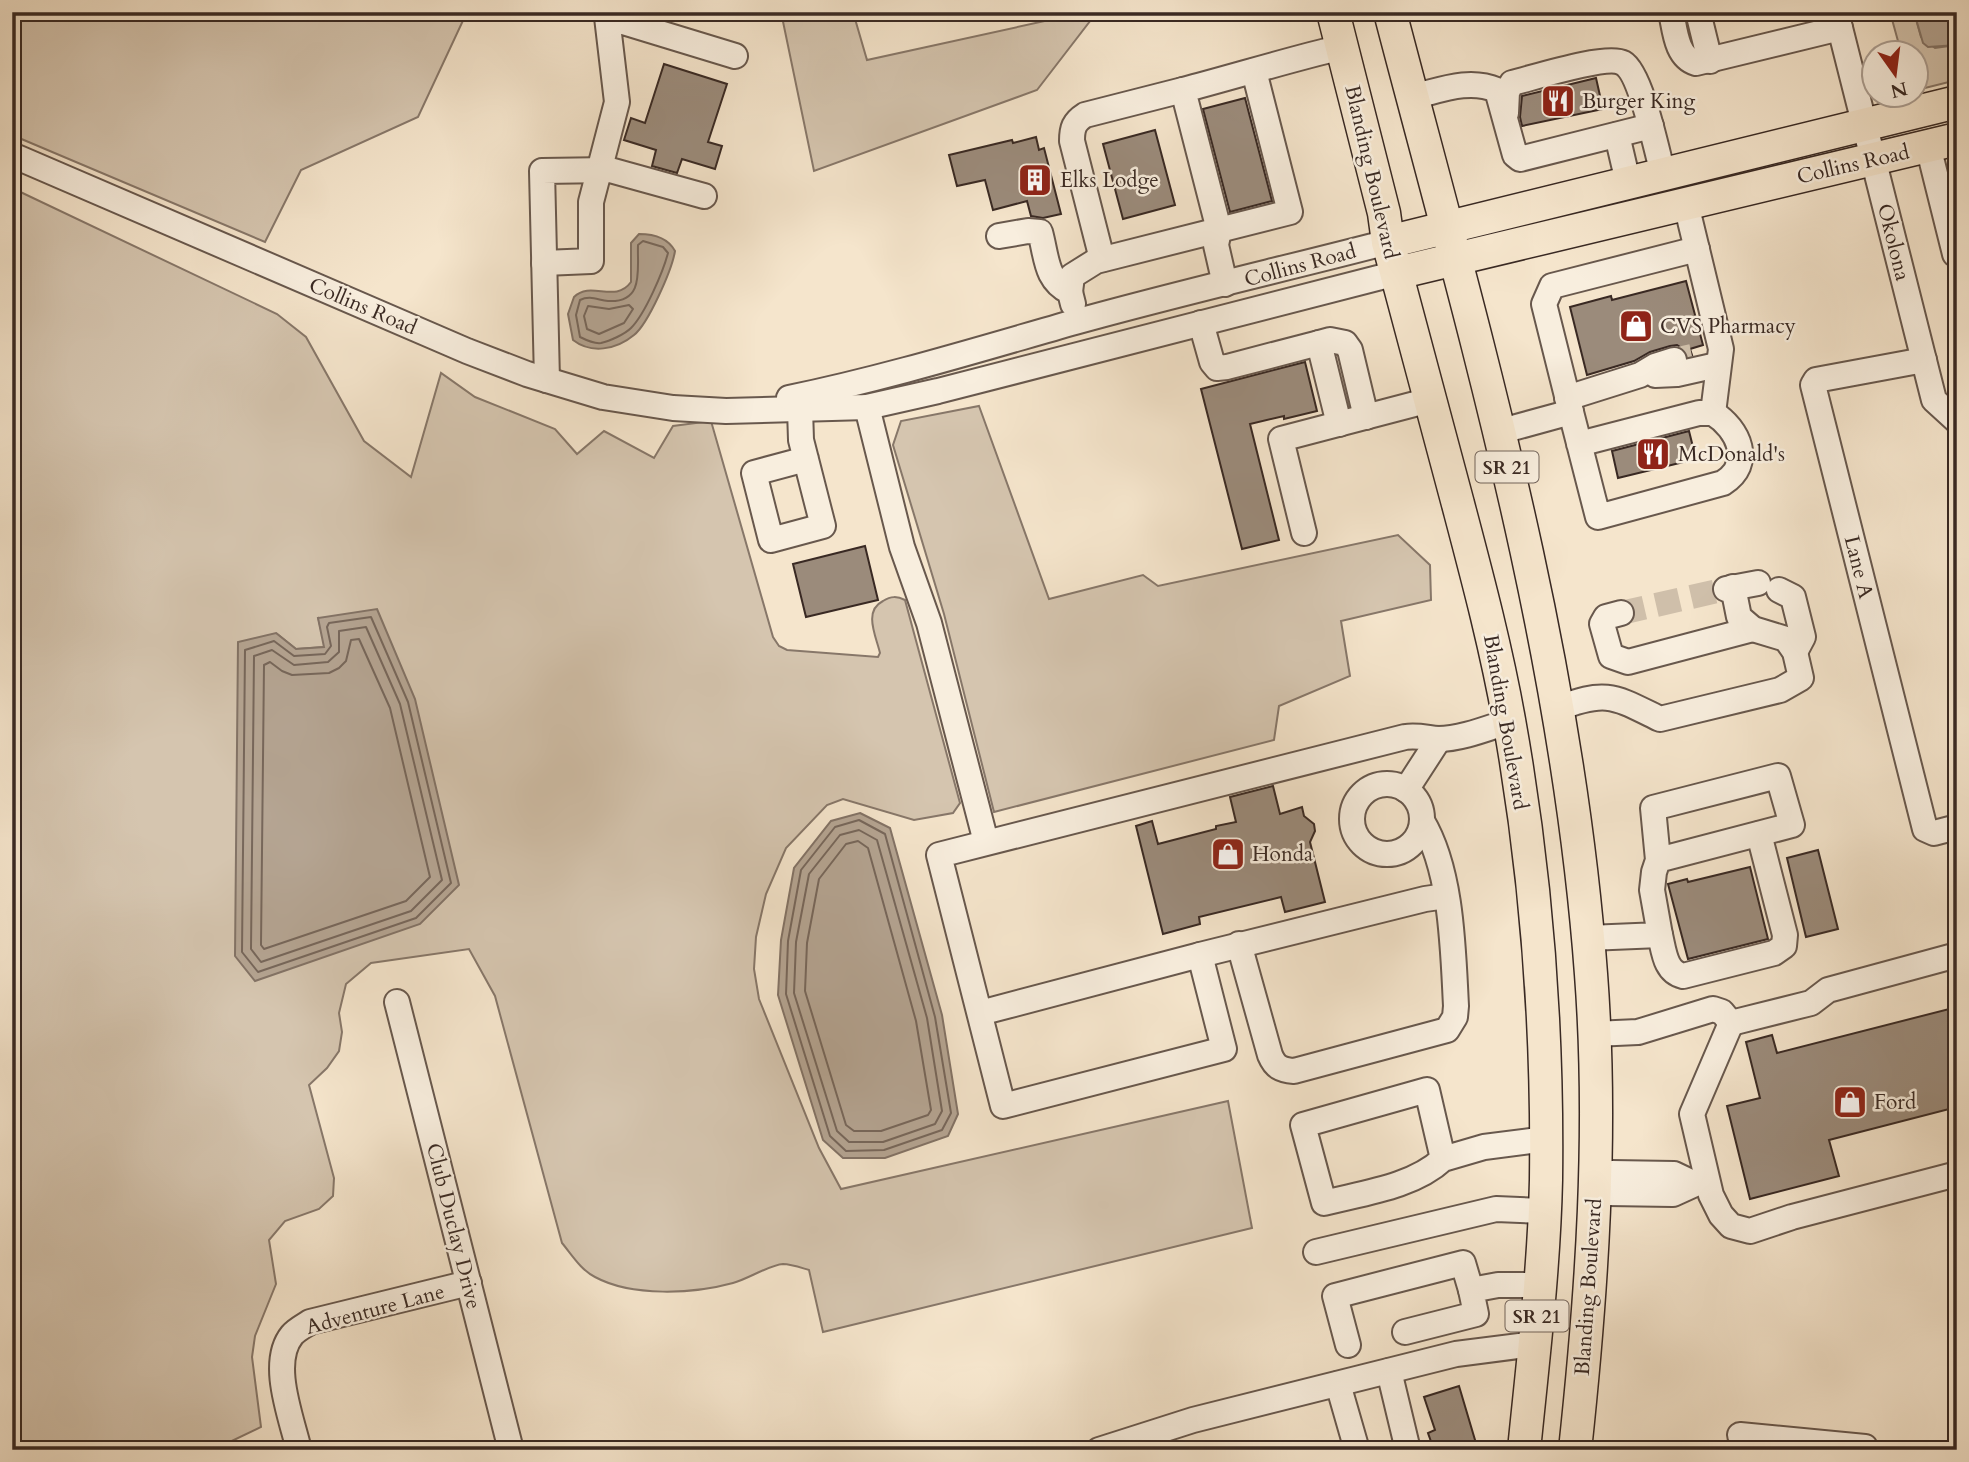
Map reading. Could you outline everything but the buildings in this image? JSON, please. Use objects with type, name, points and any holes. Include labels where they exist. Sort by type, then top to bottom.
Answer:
[{"type":"main road","name":"Blanding Boulevard","points":[[1333,12],[1384,213],[1388,242],[1495,650],[1510,721],[1537,929],[1544,1030],[1545,1197],[1540,1285],[1524,1450]]},
{"type":"main road","name":"Blanding Boulevard","points":[[1390,12],[1455,259],[1538,602],[1570,778],[1588,937],[1596,1099],[1591,1279],[1575,1450]]},
{"type":"main road","name":"Collins Road","points":[[1388,242],[1957,102]]},
{"type":"main road","name":"Collins Road","points":[[1397,273],[1942,142]]},
{"type":"main road","points":[[1510,721],[1557,709]]},
{"type":"main road","points":[[1545,1197],[1595,1184]]},
{"type":"street","points":[[1671,12],[1679,47],[1685,57],[1696,63],[1710,61],[1838,20]]},
{"type":"street","points":[[1698,12],[1710,61]]},
{"type":"street","points":[[544,263],[591,261],[591,202],[617,102],[607,16],[735,56]]},
{"type":"street","name":"Okolona","points":[[1838,20],[1934,400],[1957,421]]},
{"type":"street","points":[[1102,258],[1072,141],[1072,130],[1076,121],[1085,115],[1342,47]]},
{"type":"street","points":[[1508,98],[1602,61],[1626,64],[1635,79],[1646,127],[1662,174]]},
{"type":"street","points":[[1077,322],[1070,292],[1072,276],[1102,258],[1290,212],[1254,71]]},
{"type":"street","points":[[1412,97],[1485,81],[1500,85],[1508,98],[1515,155],[1520,159],[1646,127]]},
{"type":"street","points":[[1183,90],[1219,230],[1216,245],[1225,284]]},
{"type":"street","points":[[1617,135],[1628,182]]},
{"type":"street","points":[[1942,142],[1955,254]]},
{"type":"street","name":"Collins Road","points":[[12,155],[467,351],[547,380],[638,404],[726,411],[867,407],[1397,273]]},
{"type":"street","points":[[547,380],[542,171],[610,170],[704,196]]},
{"type":"street","points":[[1686,204],[1719,356],[1713,413]]},
{"type":"street","points":[[999,236],[1028,231],[1040,232],[1052,279],[1057,286],[1070,292]]},
{"type":"street","name":"Collins Road","points":[[726,411],[835,388],[1388,242]]},
{"type":"street","points":[[1579,444],[1699,413],[1713,413],[1729,427],[1738,441],[1740,465],[1731,478],[1723,483],[1598,517],[1579,444],[1569,405],[1544,304],[1552,286],[1697,249]]},
{"type":"street","points":[[1201,323],[1212,362],[1217,368],[1227,368],[1330,340],[1345,343],[1350,350],[1366,417]]},
{"type":"street","points":[[1319,343],[1339,424]]},
{"type":"street","points":[[1498,432],[1569,405],[1655,366],[1683,358],[1719,356]]},
{"type":"street","points":[[1640,375],[1677,374],[1719,356]]},
{"type":"street","name":"Lane A","points":[[1924,360],[1816,380],[1813,385],[1925,829],[1934,833],[1957,827]]},
{"type":"street","points":[[1304,533],[1281,439],[1430,400]]},
{"type":"street","points":[[867,407],[902,547],[929,623],[986,842]]},
{"type":"street","points":[[800,410],[806,459]]},
{"type":"street","points":[[1557,709],[1584,698],[1616,697],[1660,719],[1780,690],[1801,678],[1795,652],[1786,639],[1753,629],[1739,617],[1729,588],[1769,586],[1793,597],[1803,637],[1795,652]]},
{"type":"street","points":[[1622,613],[1606,617],[1602,624],[1611,656],[1628,662],[1753,629]]},
{"type":"street","points":[[1200,955],[1224,1048],[1003,1106],[939,855],[1405,737],[1419,735],[1439,739],[1510,721]]},
{"type":"street","points":[[1406,790],[1439,739]]},
{"type":"street","points":[[1658,860],[1792,825],[1778,776],[1653,808],[1658,860],[1652,890],[1660,935],[1668,966],[1672,971],[1683,976],[1774,953],[1784,946],[1785,935],[1759,834]]},
{"type":"street","points":[[1239,944],[1270,1055],[1274,1065],[1281,1069],[1294,1071],[1447,1030],[1455,1017],[1456,1006],[1446,896],[1438,859],[1422,821],[1417,801],[1406,790],[1393,784],[1383,784],[1365,792],[1354,808],[1353,827],[1369,849],[1387,853],[1396,852],[1414,841],[1422,821]]},
{"type":"street","points":[[980,1013],[1239,944],[1446,896]]},
{"type":"street","points":[[1588,937],[1660,935]]},
{"type":"street","points":[[1731,1023],[1811,1003],[1828,990],[1957,955]]},
{"type":"street","name":"Club Duclay Drive","points":[[397,1002],[511,1450]]},
{"type":"street","points":[[1594,1034],[1638,1032],[1713,1009],[1718,1009],[1731,1023]]},
{"type":"street","points":[[1731,1023],[1692,1114],[1701,1183],[1731,1226],[1741,1231],[1750,1231],[1803,1214],[1957,1174]]},
{"type":"street","points":[[1443,1158],[1427,1090],[1303,1125],[1324,1203],[1391,1186],[1430,1171],[1443,1158],[1483,1147],[1546,1139]]},
{"type":"street","points":[[1595,1184],[1608,1193],[1672,1194],[1701,1183]]},
{"type":"street","points":[[1316,1252],[1545,1197]]},
{"type":"street","points":[[1348,1345],[1335,1296],[1463,1263],[1476,1314],[1405,1332]]},
{"type":"street","name":"Adventure Lane","points":[[299,1450],[282,1381],[282,1360],[287,1342],[294,1332],[310,1322],[469,1283]]},
{"type":"street","points":[[1471,1290],[1498,1285],[1540,1285]]},
{"type":"street","points":[[1099,1450],[1193,1420],[1456,1354],[1534,1344]]},
{"type":"street","points":[[1389,1371],[1408,1450]]},
{"type":"street","points":[[1338,1384],[1357,1450]]},
{"type":"street","points":[[1740,1435],[1864,1447]]},
{"type":"shaded area","points":[[12,12],[467,12],[418,117],[301,170],[265,242],[12,135]]},
{"type":"shaded area","points":[[781,12],[853,12],[867,60],[1086,12],[1097,12],[1037,90],[814,171]]},
{"type":"shaded area","points":[[1890,12],[1914,12],[1922,38],[1897,38]]},
{"type":"shaded area","points":[[1930,44],[1935,48],[1957,45],[1957,80],[1930,87]]},
{"type":"shaded area","points":[[12,188],[277,314],[306,337],[364,441],[411,477],[441,373],[475,397],[555,429],[577,454],[604,431],[654,458],[673,426],[711,421],[773,637],[779,646],[787,650],[878,657],[880,653],[872,624],[874,611],[877,605],[889,598],[905,600],[960,803],[953,813],[914,820],[843,799],[827,805],[786,848],[766,894],[756,937],[754,969],[759,999],[819,1148],[841,1189],[1228,1101],[1252,1228],[823,1332],[809,1270],[796,1266],[777,1265],[717,1287],[663,1292],[627,1288],[595,1277],[585,1270],[562,1243],[495,996],[469,949],[371,963],[346,984],[339,1013],[342,1032],[339,1051],[327,1068],[309,1085],[334,1178],[333,1196],[319,1209],[285,1221],[269,1240],[276,1284],[255,1336],[252,1357],[261,1427],[213,1450],[12,1450]],"holes":[[[318,617],[420,924],[276,633],[296,649],[325,647]]]},
{"type":"shaded area","points":[[979,406],[1049,599],[1143,575],[1158,586],[1398,535],[1430,565],[1431,600],[1341,621],[1350,676],[1279,706],[1274,740],[994,812],[944,614],[893,445],[901,421]]},
{"type":"water","points":[[1914,12],[1957,12],[1957,45],[1930,47],[1930,38],[1922,38]]},
{"type":"water","points":[[639,234],[660,238],[675,251],[659,296],[640,329],[627,340],[612,347],[595,349],[573,340],[568,314],[574,297],[581,292],[610,292],[625,288],[631,282],[631,243]]},
{"type":"water","points":[[377,609],[415,699],[459,885],[420,924],[255,981],[235,956],[238,642],[276,633],[296,649],[324,647],[318,618]]},
{"type":"water","points":[[860,813],[890,828],[942,1015],[958,1114],[948,1136],[885,1158],[843,1158],[823,1140],[778,995],[781,940],[794,868],[831,821]]},
{"type":"tunnel","points":[[1674,360],[1692,356]]},
{"type":"tunnel","points":[[1621,613],[1726,589]]},
{"type":"place","name":"Burger King","points":[[1558,101]]},
{"type":"place","name":"Elks Lodge","points":[[1035,180]]},
{"type":"place","name":"CVS Pharmacy","points":[[1636,326]]},
{"type":"place","name":"McDonald's","points":[[1653,454]]},
{"type":"place","name":"Honda","points":[[1228,854]]},
{"type":"place","name":"Ford","points":[[1850,1102]]}]
